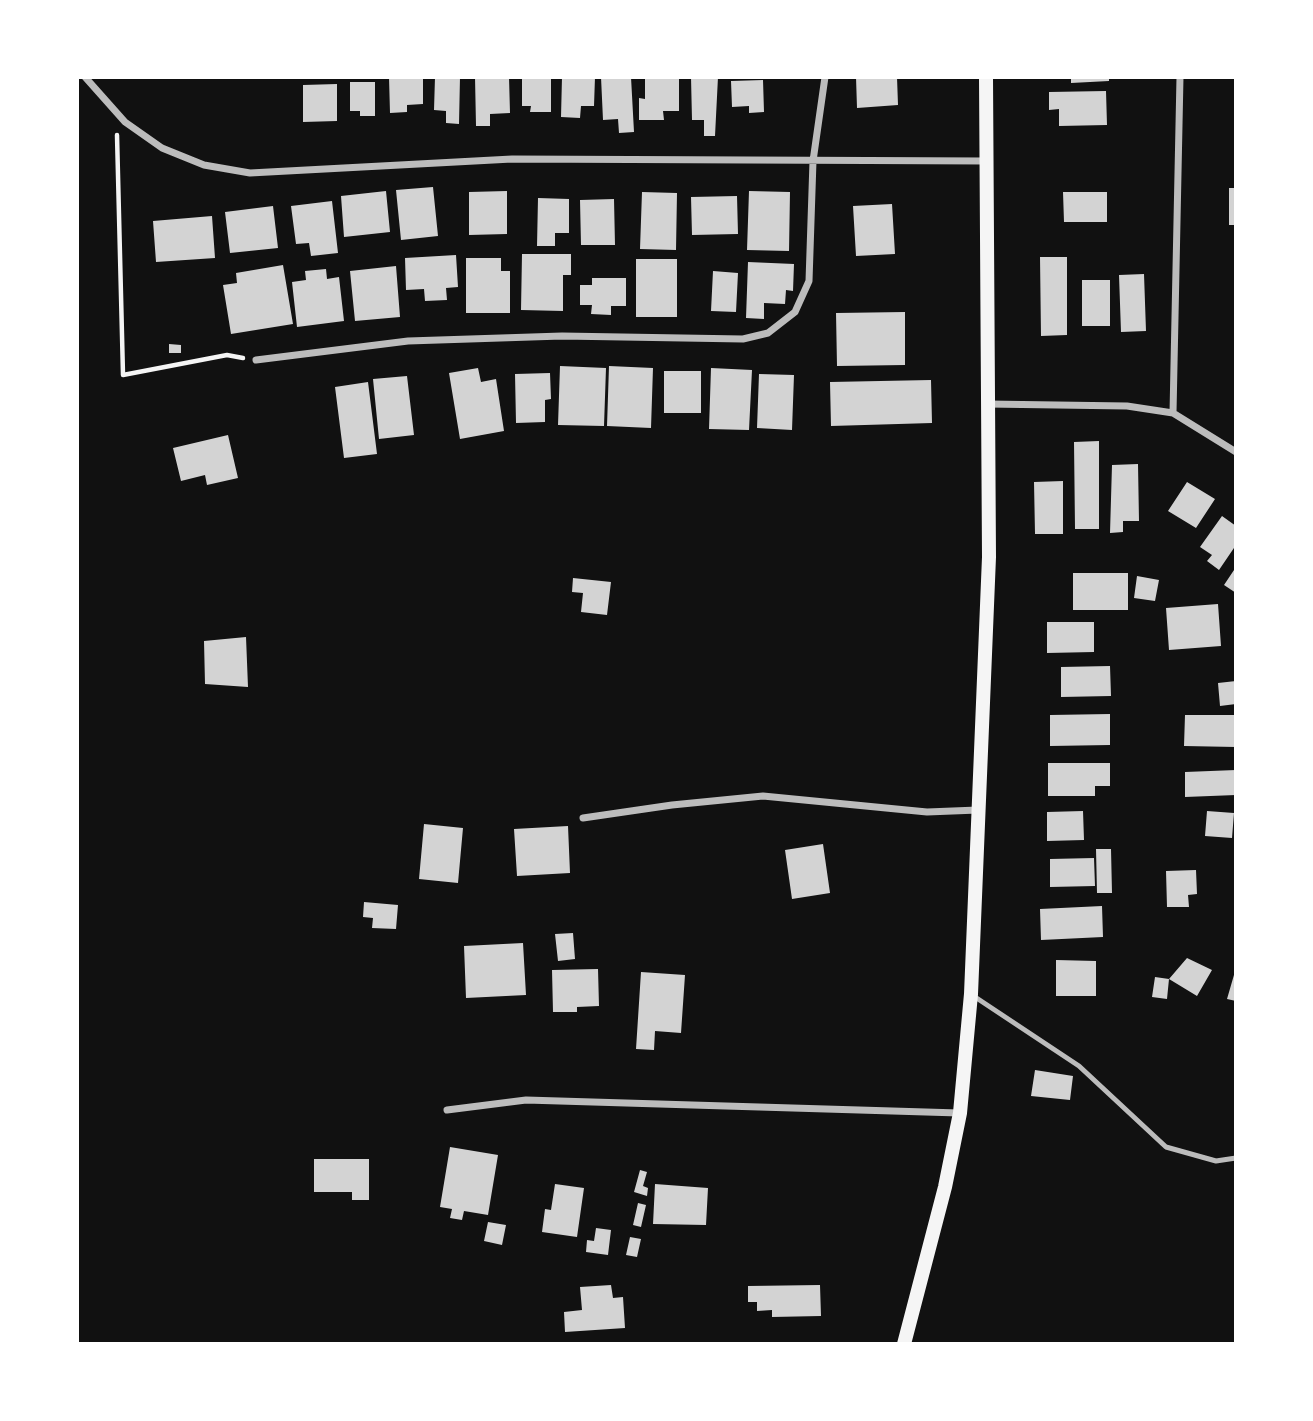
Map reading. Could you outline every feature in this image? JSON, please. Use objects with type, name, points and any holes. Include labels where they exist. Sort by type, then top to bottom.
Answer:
[{"type":"main road","points":[[904,1344],[945,1187],[960,1113],[971,993],[989,557],[986,77]]},
{"type":"street","points":[[85,77],[125,122],[162,148],[204,165],[250,173],[512,159],[987,160]]},
{"type":"street","points":[[256,360],[408,341],[562,336],[743,339],[768,333],[794,312],[808,281],[813,161],[825,77]]},
{"type":"street","points":[[1173,413],[1180,77]]},
{"type":"street","points":[[987,404],[1126,406],[1173,413],[1236,452]]},
{"type":"street","points":[[583,818],[671,805],[763,796],[926,812],[978,810]]},
{"type":"street","points":[[447,1110],[526,1100],[960,1113]]},
{"type":"lane","points":[[971,993],[1079,1066],[1167,1147],[1216,1161],[1236,1158]]},
{"type":"path","points":[[125,122],[117,135],[123,375],[227,355],[256,360]]},
{"type":"building","points":[[389,77],[423,77],[423,104],[407,105],[407,112],[390,113]]},
{"type":"building","points":[[435,77],[460,77],[459,124],[446,123],[446,111],[434,110]]},
{"type":"building","points":[[475,77],[509,77],[510,113],[490,114],[490,126],[476,126]]},
{"type":"building","points":[[522,77],[551,77],[551,112],[530,112],[531,106],[522,106]]},
{"type":"building","points":[[562,77],[595,77],[594,106],[581,106],[580,118],[561,117]]},
{"type":"building","points":[[601,77],[631,77],[634,132],[619,133],[618,119],[603,120]]},
{"type":"building","points":[[645,77],[679,77],[679,111],[663,111],[664,120],[639,120],[639,98],[645,99]]},
{"type":"building","points":[[691,77],[718,77],[715,136],[704,136],[704,120],[692,120]]},
{"type":"building","points":[[856,77],[897,77],[898,105],[857,108]]},
{"type":"building","points":[[1071,77],[1109,77],[1109,81],[1071,83]]},
{"type":"building","points":[[763,80],[764,112],[749,113],[749,106],[732,107],[731,81]]},
{"type":"building","points":[[350,82],[375,82],[375,116],[360,116],[360,111],[350,111]]},
{"type":"building","points":[[337,84],[337,121],[303,122],[303,85]]},
{"type":"building","points":[[1106,91],[1107,125],[1059,126],[1059,109],[1049,110],[1049,92]]},
{"type":"building","points":[[433,187],[438,236],[401,240],[396,190]]},
{"type":"building","points":[[1229,188],[1236,188],[1236,225],[1229,225]]},
{"type":"building","points":[[386,191],[390,232],[344,237],[341,196]]},
{"type":"building","points":[[507,191],[507,234],[469,235],[469,192]]},
{"type":"building","points":[[749,191],[790,192],[789,251],[747,250]]},
{"type":"building","points":[[642,192],[677,193],[676,250],[640,249]]},
{"type":"building","points":[[1063,192],[1107,192],[1107,222],[1064,222]]},
{"type":"building","points":[[737,196],[738,234],[692,235],[691,197]]},
{"type":"building","points":[[538,198],[569,199],[569,233],[555,233],[555,246],[537,246]]},
{"type":"building","points":[[614,199],[615,245],[581,245],[580,200]]},
{"type":"building","points":[[332,201],[338,253],[311,256],[309,243],[296,244],[291,206]]},
{"type":"building","points":[[892,204],[895,254],[856,256],[853,206]]},
{"type":"building","points":[[273,206],[278,248],[230,253],[225,212]]},
{"type":"building","points":[[212,216],[215,258],[156,262],[153,221]]},
{"type":"building","points":[[522,254],[571,254],[571,275],[563,275],[563,311],[521,310]]},
{"type":"building","points":[[456,255],[458,287],[446,288],[447,300],[425,301],[424,289],[406,290],[405,258]]},
{"type":"building","points":[[1040,257],[1067,257],[1067,335],[1041,336]]},
{"type":"building","points":[[466,258],[501,258],[501,271],[510,271],[510,313],[466,313]]},
{"type":"building","points":[[636,259],[677,259],[677,317],[636,317]]},
{"type":"building","points":[[748,262],[794,264],[793,291],[786,290],[785,304],[764,303],[764,319],[746,318]]},
{"type":"building","points":[[283,265],[293,324],[231,334],[223,285],[237,283],[236,273]]},
{"type":"building","points":[[396,266],[400,317],[355,321],[350,271]]},
{"type":"building","points":[[326,269],[327,279],[339,277],[344,321],[297,327],[292,282],[306,280],[305,271]]},
{"type":"building","points":[[713,271],[738,273],[736,312],[711,311]]},
{"type":"building","points":[[1144,274],[1146,331],[1121,332],[1119,275]]},
{"type":"building","points":[[592,278],[626,278],[626,306],[611,306],[611,315],[591,314],[592,305],[580,305],[580,285],[592,285]]},
{"type":"building","points":[[1082,280],[1110,280],[1110,326],[1082,326]]},
{"type":"building","points":[[905,312],[905,365],[837,366],[836,313]]},
{"type":"building","points":[[169,344],[181,345],[181,353],[169,353]]},
{"type":"building","points":[[560,366],[606,368],[604,426],[558,425]]},
{"type":"building","points":[[609,366],[653,368],[651,428],[607,426]]},
{"type":"building","points":[[478,368],[481,382],[496,379],[504,431],[460,439],[449,373]]},
{"type":"building","points":[[711,368],[752,370],[749,430],[709,429]]},
{"type":"building","points":[[664,371],[701,371],[701,413],[664,413]]},
{"type":"building","points":[[550,373],[551,399],[545,400],[545,422],[516,423],[515,374]]},
{"type":"building","points":[[759,374],[794,375],[792,430],[757,428]]},
{"type":"building","points":[[407,376],[414,435],[379,439],[373,379]]},
{"type":"building","points":[[931,380],[932,423],[831,426],[830,382]]},
{"type":"building","points":[[368,382],[377,454],[344,458],[335,387]]},
{"type":"building","points":[[228,435],[238,478],[207,485],[205,475],[181,481],[173,448]]},
{"type":"building","points":[[1099,441],[1099,529],[1075,529],[1074,442]]},
{"type":"building","points":[[1138,464],[1139,521],[1123,521],[1123,532],[1110,533],[1112,465]]},
{"type":"building","points":[[1063,481],[1063,534],[1035,534],[1034,482]]},
{"type":"building","points":[[1187,482],[1215,499],[1196,528],[1168,511]]},
{"type":"building","points":[[1222,516],[1236,526],[1236,545],[1219,570],[1207,561],[1212,555],[1200,547]]},
{"type":"building","points":[[1236,567],[1236,593],[1224,585]]},
{"type":"building","points":[[1073,573],[1128,573],[1128,610],[1073,610]]},
{"type":"building","points":[[1137,576],[1159,580],[1155,601],[1134,598]]},
{"type":"building","points":[[573,578],[611,582],[607,615],[581,612],[583,593],[572,592]]},
{"type":"building","points":[[1218,604],[1221,646],[1169,650],[1166,608]]},
{"type":"building","points":[[1047,622],[1094,622],[1094,652],[1047,653]]},
{"type":"building","points":[[246,637],[248,687],[205,684],[204,641]]},
{"type":"building","points":[[1110,666],[1111,696],[1061,697],[1061,667]]},
{"type":"building","points":[[1236,681],[1236,704],[1220,706],[1218,683]]},
{"type":"building","points":[[1110,714],[1110,745],[1050,746],[1050,715]]},
{"type":"building","points":[[1185,715],[1236,715],[1236,747],[1184,746]]},
{"type":"building","points":[[1048,763],[1110,763],[1110,786],[1095,786],[1095,796],[1048,796]]},
{"type":"building","points":[[1236,770],[1236,795],[1185,797],[1185,772]]},
{"type":"building","points":[[1083,811],[1084,840],[1047,841],[1047,812]]},
{"type":"building","points":[[1207,811],[1234,813],[1232,838],[1205,836]]},
{"type":"building","points":[[424,824],[463,828],[458,883],[419,879]]},
{"type":"building","points":[[568,826],[570,873],[517,876],[514,829]]},
{"type":"building","points":[[823,844],[830,893],[792,899],[785,850]]},
{"type":"building","points":[[1096,849],[1111,849],[1112,893],[1097,893]]},
{"type":"building","points":[[1094,858],[1095,886],[1050,887],[1050,859]]},
{"type":"building","points":[[1196,870],[1197,894],[1188,895],[1189,907],[1167,907],[1166,871]]},
{"type":"building","points":[[364,902],[398,905],[396,929],[372,928],[373,918],[363,917]]},
{"type":"building","points":[[1102,906],[1103,937],[1041,940],[1040,909]]},
{"type":"building","points":[[573,933],[575,959],[558,961],[555,934]]},
{"type":"building","points":[[523,943],[526,995],[466,998],[464,946]]},
{"type":"building","points":[[1187,958],[1212,970],[1197,996],[1169,979]]},
{"type":"building","points":[[1056,960],[1096,961],[1096,996],[1056,996]]},
{"type":"building","points":[[1236,968],[1236,1001],[1227,999]]},
{"type":"building","points":[[598,969],[599,1006],[577,1007],[577,1012],[553,1012],[552,970]]},
{"type":"building","points":[[641,972],[685,975],[681,1033],[655,1031],[654,1050],[636,1049]]},
{"type":"building","points":[[1155,977],[1169,979],[1167,999],[1152,997]]},
{"type":"building","points":[[1035,1070],[1073,1076],[1070,1100],[1031,1096]]},
{"type":"building","points":[[450,1147],[498,1155],[488,1215],[464,1211],[462,1220],[450,1218],[452,1209],[440,1207]]},
{"type":"building","points":[[314,1159],[369,1159],[369,1200],[352,1200],[352,1192],[314,1192]]},
{"type":"building","points":[[640,1170],[647,1172],[643,1186],[648,1188],[647,1196],[634,1192]]},
{"type":"building","points":[[555,1184],[584,1188],[577,1237],[542,1232],[545,1209],[551,1210]]},
{"type":"building","points":[[655,1184],[708,1188],[706,1225],[653,1224]]},
{"type":"building","points":[[638,1203],[646,1205],[641,1227],[633,1225]]},
{"type":"building","points":[[488,1222],[506,1225],[502,1245],[484,1241]]},
{"type":"building","points":[[596,1228],[611,1230],[608,1255],[586,1252],[587,1240],[594,1241]]},
{"type":"building","points":[[630,1237],[641,1239],[637,1257],[626,1255]]},
{"type":"building","points":[[611,1285],[613,1298],[623,1297],[625,1328],[565,1332],[564,1312],[582,1310],[580,1287]]},
{"type":"building","points":[[820,1285],[821,1316],[772,1317],[772,1310],[757,1311],[757,1302],[748,1302],[748,1286]]}]
